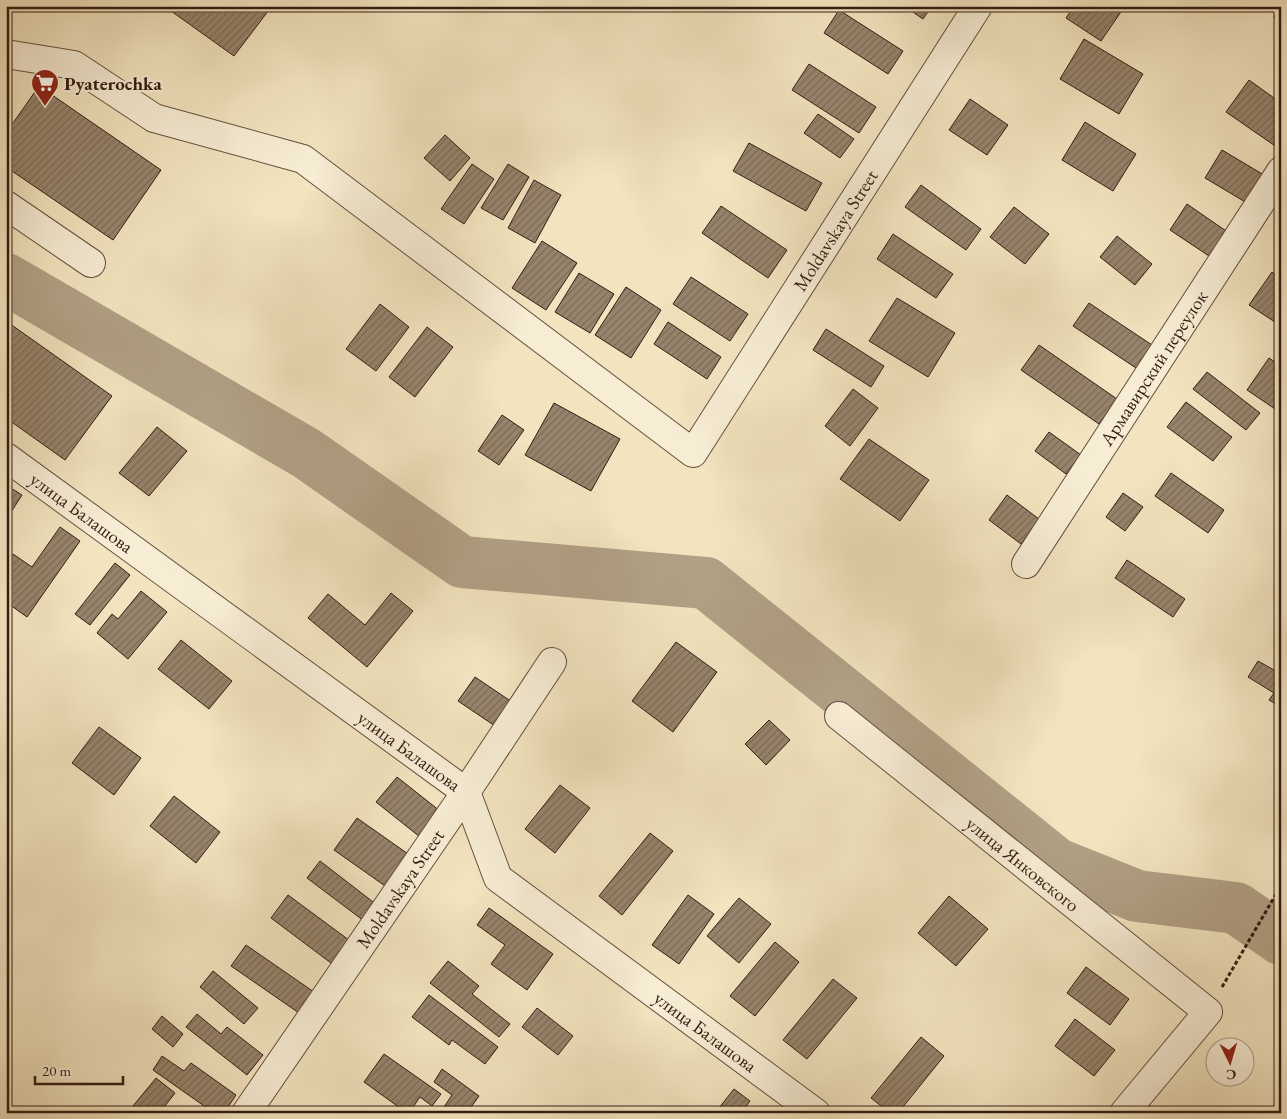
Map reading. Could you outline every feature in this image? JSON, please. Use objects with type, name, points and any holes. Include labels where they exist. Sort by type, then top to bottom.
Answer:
[{"type":"street","name":"Moldavskaya Street","points":[[6,54],[74,65],[154,118],[304,159],[693,453],[978,6]]},
{"type":"street","name":"Армавирский переулок","points":[[1026,564],[1281,172]]},
{"type":"street","points":[[6,205],[92,263]]},
{"type":"street","name":"улица Балашова","points":[[6,457],[466,792],[498,878],[816,1113]]},
{"type":"street","name":"Moldavskaya Street","points":[[246,1113],[466,792],[552,662]]},
{"type":"street","name":"улица Янковского","points":[[839,716],[1208,1012]]},
{"type":"street","points":[[1124,1113],[1208,1012]]},
{"type":"path","points":[[1208,1012],[1281,883]]},
{"type":"building","points":[[164,6],[272,6],[234,56]]},
{"type":"building","points":[[904,6],[932,6],[923,19]]},
{"type":"building","points":[[1074,6],[1125,6],[1101,41],[1066,18]]},
{"type":"building","points":[[1281,8],[1281,22],[1274,17]]},
{"type":"building","points":[[839,10],[903,51],[888,74],[824,33]]},
{"type":"building","points":[[1084,39],[1143,74],[1119,114],[1060,79]]},
{"type":"building","points":[[809,64],[876,107],[859,133],[792,90]]},
{"type":"building","points":[[1249,80],[1281,103],[1281,150],[1226,112]]},
{"type":"building","points":[[39,86],[161,170],[113,240],[6,167],[6,133]]},
{"type":"building","points":[[970,99],[1008,125],[987,155],[949,130]]},
{"type":"building","points":[[818,114],[854,139],[840,158],[804,133]]},
{"type":"building","points":[[1085,122],[1136,154],[1113,191],[1062,160]]},
{"type":"building","points":[[445,135],[470,158],[450,181],[424,158]]},
{"type":"building","points":[[749,143],[822,183],[806,211],[733,171]]},
{"type":"building","points":[[1222,150],[1264,175],[1247,203],[1205,178]]},
{"type":"building","points":[[472,164],[494,179],[464,224],[441,209]]},
{"type":"building","points":[[508,164],[529,177],[503,220],[481,208]]},
{"type":"building","points":[[534,180],[561,195],[535,243],[508,228]]},
{"type":"building","points":[[921,185],[981,229],[966,250],[905,207]]},
{"type":"building","points":[[1187,204],[1229,233],[1212,258],[1170,230]]},
{"type":"building","points":[[721,206],[787,250],[768,278],[702,233]]},
{"type":"building","points":[[1014,207],[1049,234],[1025,264],[990,237]]},
{"type":"building","points":[[893,234],[953,274],[936,298],[877,259]]},
{"type":"building","points":[[1117,236],[1152,264],[1135,285],[1100,257]]},
{"type":"building","points":[[542,241],[577,263],[546,310],[512,288]]},
{"type":"building","points":[[1272,272],[1281,279],[1281,326],[1249,305]]},
{"type":"building","points":[[579,273],[614,294],[590,333],[555,312]]},
{"type":"building","points":[[691,277],[748,314],[730,341],[673,304]]},
{"type":"building","points":[[626,287],[661,310],[631,358],[595,335]]},
{"type":"building","points":[[897,298],[955,333],[928,377],[869,341]]},
{"type":"building","points":[[1089,303],[1152,345],[1136,368],[1073,326]]},
{"type":"building","points":[[380,304],[409,327],[376,371],[346,349]]},
{"type":"building","points":[[6,321],[112,396],[65,460],[6,418]]},
{"type":"building","points":[[668,322],[721,357],[707,379],[654,344]]},
{"type":"building","points":[[427,327],[453,347],[415,397],[389,377]]},
{"type":"building","points":[[826,329],[884,366],[871,387],[813,350]]},
{"type":"building","points":[[1039,345],[1117,399],[1099,424],[1021,370]]},
{"type":"building","points":[[1269,358],[1281,366],[1281,413],[1247,390]]},
{"type":"building","points":[[1207,372],[1260,413],[1246,430],[1193,389]]},
{"type":"building","points":[[853,389],[878,408],[850,446],[825,426]]},
{"type":"building","points":[[1186,402],[1232,437],[1213,461],[1167,427]]},
{"type":"building","points":[[554,403],[620,439],[591,491],[525,455]]},
{"type":"building","points":[[502,415],[524,430],[499,465],[478,451]]},
{"type":"building","points":[[157,427],[187,451],[149,496],[119,473]]},
{"type":"building","points":[[1049,432],[1081,455],[1066,474],[1035,451]]},
{"type":"building","points":[[869,439],[929,480],[900,521],[840,479]]},
{"type":"building","points":[[1171,473],[1224,510],[1208,533],[1155,496]]},
{"type":"building","points":[[6,485],[22,495],[6,520]]},
{"type":"building","points":[[1123,493],[1143,507],[1125,531],[1106,517]]},
{"type":"building","points":[[1007,495],[1039,519],[1021,544],[989,520]]},
{"type":"building","points":[[60,527],[80,541],[27,617],[6,602],[6,564],[13,554],[32,567]]},
{"type":"building","points":[[1127,560],[1185,599],[1173,617],[1115,578]]},
{"type":"building","points":[[115,563],[130,575],[90,625],[75,614]]},
{"type":"building","points":[[141,591],[167,612],[128,659],[97,633],[112,614],[118,619]]},
{"type":"building","points":[[391,593],[413,611],[367,667],[308,618],[328,594],[365,625]]},
{"type":"building","points":[[181,640],[232,681],[209,709],[158,669]]},
{"type":"building","points":[[676,642],[717,672],[673,732],[632,701]]},
{"type":"building","points":[[1258,661],[1281,674],[1281,707],[1269,700],[1274,693],[1248,677]]},
{"type":"building","points":[[475,677],[515,704],[498,728],[458,701]]},
{"type":"building","points":[[769,720],[790,740],[766,765],[745,744]]},
{"type":"building","points":[[99,727],[141,758],[114,795],[72,763]]},
{"type":"building","points":[[397,777],[440,811],[420,837],[376,802]]},
{"type":"building","points":[[560,785],[590,808],[555,853],[525,829]]},
{"type":"building","points":[[174,796],[220,832],[196,863],[150,826]]},
{"type":"building","points":[[357,818],[411,856],[388,888],[334,850]]},
{"type":"building","points":[[650,833],[673,851],[622,915],[599,896]]},
{"type":"building","points":[[320,861],[377,905],[364,921],[307,878]]},
{"type":"building","points":[[288,895],[353,943],[335,966],[271,918]]},
{"type":"building","points":[[688,895],[714,914],[679,964],[652,945]]},
{"type":"building","points":[[949,896],[988,929],[956,966],[918,933]]},
{"type":"building","points":[[739,898],[771,924],[739,963],[707,936]]},
{"type":"building","points":[[489,908],[553,954],[527,990],[491,964],[505,945],[477,925]]},
{"type":"building","points":[[775,942],[799,962],[755,1016],[730,996]]},
{"type":"building","points":[[246,945],[314,992],[299,1013],[231,966]]},
{"type":"building","points":[[448,961],[479,986],[472,994],[510,1024],[499,1037],[430,983]]},
{"type":"building","points":[[1086,967],[1129,999],[1110,1025],[1067,993]]},
{"type":"building","points":[[213,971],[258,1008],[244,1024],[200,987]]},
{"type":"building","points":[[833,979],[857,998],[807,1059],[783,1040]]},
{"type":"building","points":[[429,995],[498,1047],[485,1064],[452,1040],[449,1045],[412,1017]]},
{"type":"building","points":[[537,1008],[573,1036],[558,1055],[522,1027]]},
{"type":"building","points":[[197,1014],[221,1034],[227,1027],[263,1055],[247,1075],[186,1027]]},
{"type":"building","points":[[162,1016],[183,1034],[173,1047],[152,1029]]},
{"type":"building","points":[[1075,1019],[1115,1050],[1094,1076],[1055,1046]]},
{"type":"building","points":[[921,1037],[944,1056],[898,1113],[890,1113],[871,1098]]},
{"type":"building","points":[[384,1054],[441,1094],[432,1106],[420,1097],[409,1113],[407,1113],[364,1082]]},
{"type":"building","points":[[162,1056],[184,1071],[191,1063],[236,1095],[224,1113],[214,1113],[153,1070]]},
{"type":"building","points":[[442,1069],[479,1096],[467,1113],[446,1113],[442,1110],[452,1095],[434,1082]]},
{"type":"building","points":[[156,1078],[175,1093],[161,1111],[156,1107],[151,1113],[142,1113],[133,1106]]},
{"type":"building","points":[[734,1089],[750,1101],[741,1113],[715,1113]]},
{"type":"waterway","points":[[6,279],[306,453],[462,562],[706,583],[1057,864],[1137,896],[1236,908],[1281,939]]},
{"type":"place","name":"Pyaterochka","points":[[45,107]]}]
